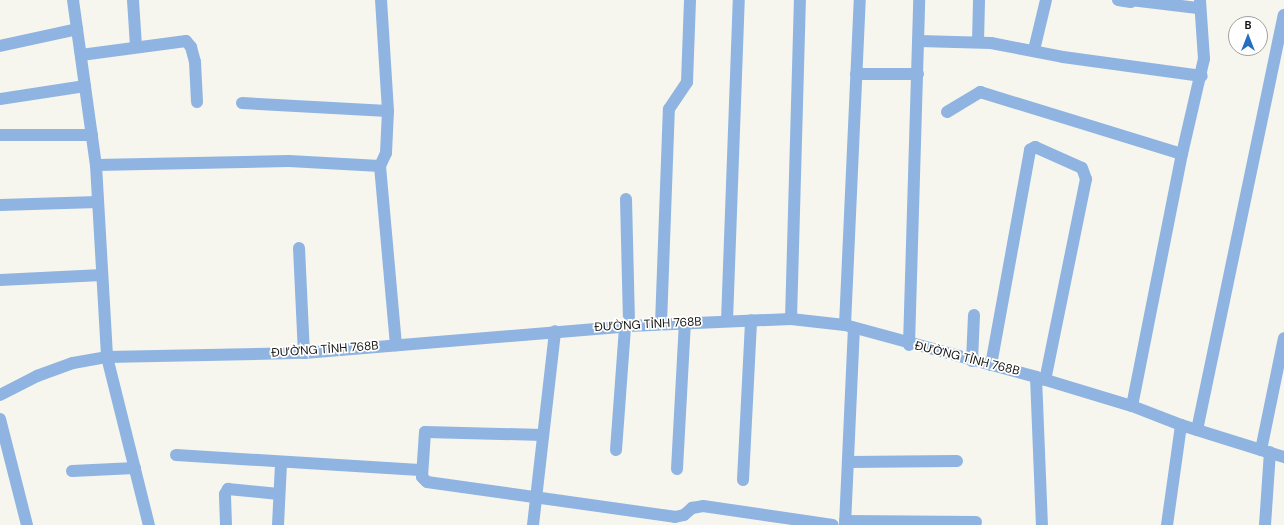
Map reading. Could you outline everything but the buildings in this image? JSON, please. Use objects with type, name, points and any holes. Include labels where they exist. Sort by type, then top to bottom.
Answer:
[{"type":"street","points":[[73,0],[96,165],[107,357],[149,525]]},
{"type":"street","points":[[133,0],[136,46]]},
{"type":"street","points":[[380,0],[388,111],[386,154],[380,166],[396,345]]},
{"type":"street","points":[[661,324],[669,109],[687,82],[690,0]]},
{"type":"street","points":[[728,321],[739,0]]},
{"type":"street","points":[[791,319],[800,0]]},
{"type":"street","points":[[860,0],[856,74],[848,462],[845,523],[976,522]]},
{"type":"street","points":[[909,345],[919,0]]},
{"type":"street","points":[[978,42],[980,0]]},
{"type":"street","points":[[1034,50],[1046,0]]},
{"type":"street","points":[[1118,0],[1199,4],[1204,58],[1202,76],[1182,154],[1132,406]]},
{"type":"street","points":[[1197,430],[1284,16]]},
{"type":"street","points":[[0,46],[77,29]]},
{"type":"street","points":[[81,55],[136,46],[186,41],[190,44],[195,62],[197,102]]},
{"type":"street","points":[[919,41],[978,42],[1034,50],[1069,58],[1202,76]]},
{"type":"street","points":[[856,74],[918,74]]},
{"type":"street","points":[[0,99],[86,86]]},
{"type":"street","points":[[947,112],[980,92],[1182,154]]},
{"type":"street","points":[[242,103],[388,111]]},
{"type":"street","points":[[0,135],[92,134]]},
{"type":"street","points":[[991,366],[1030,150],[1035,147],[1082,168],[1086,179],[1041,379],[1042,525]]},
{"type":"street","points":[[96,165],[289,161],[380,166]]},
{"type":"street","points":[[616,450],[627,326],[626,198]]},
{"type":"street","points":[[0,205],[98,202]]},
{"type":"street","points":[[299,248],[304,353]]},
{"type":"street","points":[[0,280],[102,275]]},
{"type":"street","points":[[972,361],[974,315]]},
{"type":"street","name":"ĐƯỜNG TỈNH 768B","points":[[0,395],[37,376],[73,363],[107,357],[304,353],[555,331],[661,324],[791,319],[850,327],[909,345],[1041,379],[1132,406],[1181,425],[1284,457]]},
{"type":"street","points":[[743,480],[750,320]]},
{"type":"street","points":[[677,469],[685,323]]},
{"type":"street","points":[[533,525],[555,331]]},
{"type":"street","points":[[1265,525],[1266,451],[1284,338]]},
{"type":"street","points":[[0,419],[27,525]]},
{"type":"street","points":[[1167,525],[1181,425]]},
{"type":"street","points":[[543,435],[425,432],[420,470],[422,477],[427,482],[536,496],[675,517],[684,515],[692,508],[703,506],[833,525]]},
{"type":"street","points":[[176,455],[281,463],[420,470]]},
{"type":"street","points":[[848,462],[957,461]]},
{"type":"street","points":[[281,463],[279,494],[281,524]]},
{"type":"street","points":[[72,470],[135,468]]},
{"type":"street","points":[[226,525],[225,494],[228,490],[279,494]]}]
